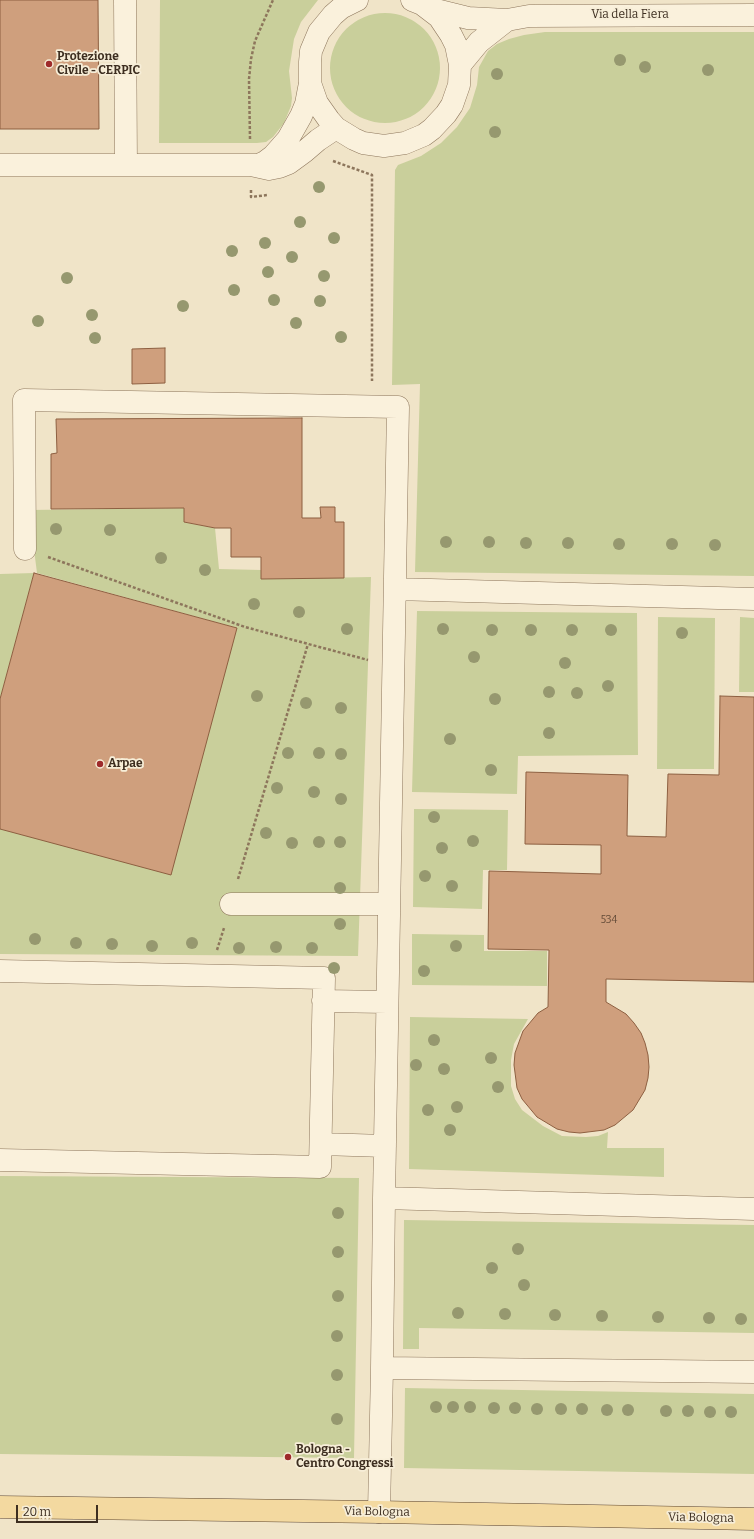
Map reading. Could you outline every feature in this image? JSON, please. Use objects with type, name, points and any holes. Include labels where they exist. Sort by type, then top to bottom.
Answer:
[{"type":"main road","name":"Via Bologna","points":[[0,1507],[754,1519]]},
{"type":"street","points":[[125,0],[126,165]]},
{"type":"street","name":"Via della Fiera","points":[[356,0],[341,8],[319,32],[311,51],[310,83],[317,104],[336,128],[354,139],[374,145],[405,143],[424,135],[440,122],[452,105],[459,85],[460,65],[456,44],[439,18],[420,3]]},
{"type":"street","points":[[585,0],[634,15]]},
{"type":"street","name":"Via della Fiera","points":[[420,3],[468,18],[507,20],[528,16],[754,15]]},
{"type":"street","name":"Via della Fiera","points":[[460,65],[479,42],[507,20]]},
{"type":"street","points":[[0,165],[258,165],[273,156],[288,139],[306,104],[310,83]]},
{"type":"street","points":[[251,165],[269,169],[289,163],[336,128]]},
{"type":"street","points":[[24,548],[24,400],[398,407],[379,1512]]},
{"type":"street","points":[[395,589],[754,599]]},
{"type":"street","points":[[231,904],[389,904]]},
{"type":"street","points":[[0,971],[324,978],[320,1167],[0,1160]]},
{"type":"street","points":[[323,1001],[387,1002]]},
{"type":"street","points":[[321,1144],[385,1146]]},
{"type":"street","points":[[384,1198],[754,1210]]},
{"type":"street","points":[[382,1368],[754,1372]]},
{"type":"path","points":[[268,195],[251,197],[249,79],[250,59],[255,41],[273,0]]},
{"type":"path","points":[[329,160],[372,175],[372,406]]},
{"type":"path","points":[[24,548],[245,627],[394,666]]},
{"type":"path","points":[[210,976],[308,644]]},
{"type":"green space","points":[[160,0],[318,0],[301,22],[294,39],[289,71],[292,98],[291,106],[284,123],[273,137],[266,142],[257,143],[159,143]]},
{"type":"green space","points":[[385,13],[406,17],[416,22],[424,29],[431,37],[436,47],[440,68],[436,89],[431,99],[424,107],[416,114],[406,119],[385,123],[364,119],[354,114],[346,107],[339,99],[334,89],[330,68],[334,47],[339,37],[346,29],[354,22],[364,17]]},
{"type":"green space","points":[[545,32],[754,32],[754,576],[415,572],[420,384],[392,385],[395,170],[398,165],[421,156],[441,143],[457,127],[470,108],[477,85],[479,67],[488,51],[497,44],[509,39]]},
{"type":"green space","points":[[184,508],[184,522],[215,528],[219,569],[261,570],[261,579],[371,577],[358,956],[0,954],[0,829],[237,628],[37,573],[29,510]]},
{"type":"green space","points":[[34,573],[0,699],[0,574]]},
{"type":"green space","points":[[417,611],[637,613],[638,755],[518,756],[517,794],[412,792]]},
{"type":"green space","points":[[658,617],[715,618],[714,769],[657,769]]},
{"type":"green space","points":[[740,617],[754,618],[754,692],[739,692]]},
{"type":"green space","points":[[414,809],[508,810],[507,870],[483,870],[482,909],[413,907]]},
{"type":"green space","points":[[412,934],[484,935],[484,951],[547,951],[547,986],[412,985]]},
{"type":"green space","points":[[410,1017],[528,1019],[514,1044],[511,1060],[511,1086],[515,1099],[522,1110],[543,1126],[562,1136],[598,1136],[608,1132],[607,1148],[664,1148],[664,1177],[409,1169]]},
{"type":"green space","points":[[0,1176],[359,1178],[354,1458],[0,1454]]},
{"type":"green space","points":[[404,1220],[754,1225],[754,1333],[419,1328],[419,1349],[403,1349]]},
{"type":"green space","points":[[405,1388],[754,1394],[754,1474],[404,1468]]},
{"type":"building","name":"Protezione Civile - CERPIC","points":[[0,0],[98,0],[99,129],[0,129]]},
{"type":"building","points":[[165,348],[165,383],[132,384],[132,349]]},
{"type":"building","points":[[302,418],[302,518],[321,518],[320,507],[335,507],[335,522],[344,522],[344,578],[261,579],[261,557],[231,557],[231,528],[215,528],[184,522],[184,508],[51,509],[51,454],[57,453],[56,419]]},
{"type":"building","name":"Arpae","points":[[34,573],[237,628],[171,875],[0,829],[0,699]]},
{"type":"building","points":[[720,696],[754,697],[754,982],[606,979],[606,1002],[626,1014],[641,1033],[645,1043],[649,1067],[645,1090],[633,1110],[615,1125],[604,1130],[580,1133],[557,1129],[537,1117],[522,1099],[517,1088],[514,1065],[515,1053],[523,1031],[538,1013],[548,1007],[549,950],[488,949],[489,871],[601,874],[601,845],[525,844],[526,772],[628,775],[627,836],[666,837],[668,774],[719,775]]},
{"type":"place","name":"Protezione Civile - CERPIC","points":[[49,64]]},
{"type":"place","name":"Arpae","points":[[100,764]]},
{"type":"place","name":"Bologna - Centro Congressi","points":[[288,1457]]}]
